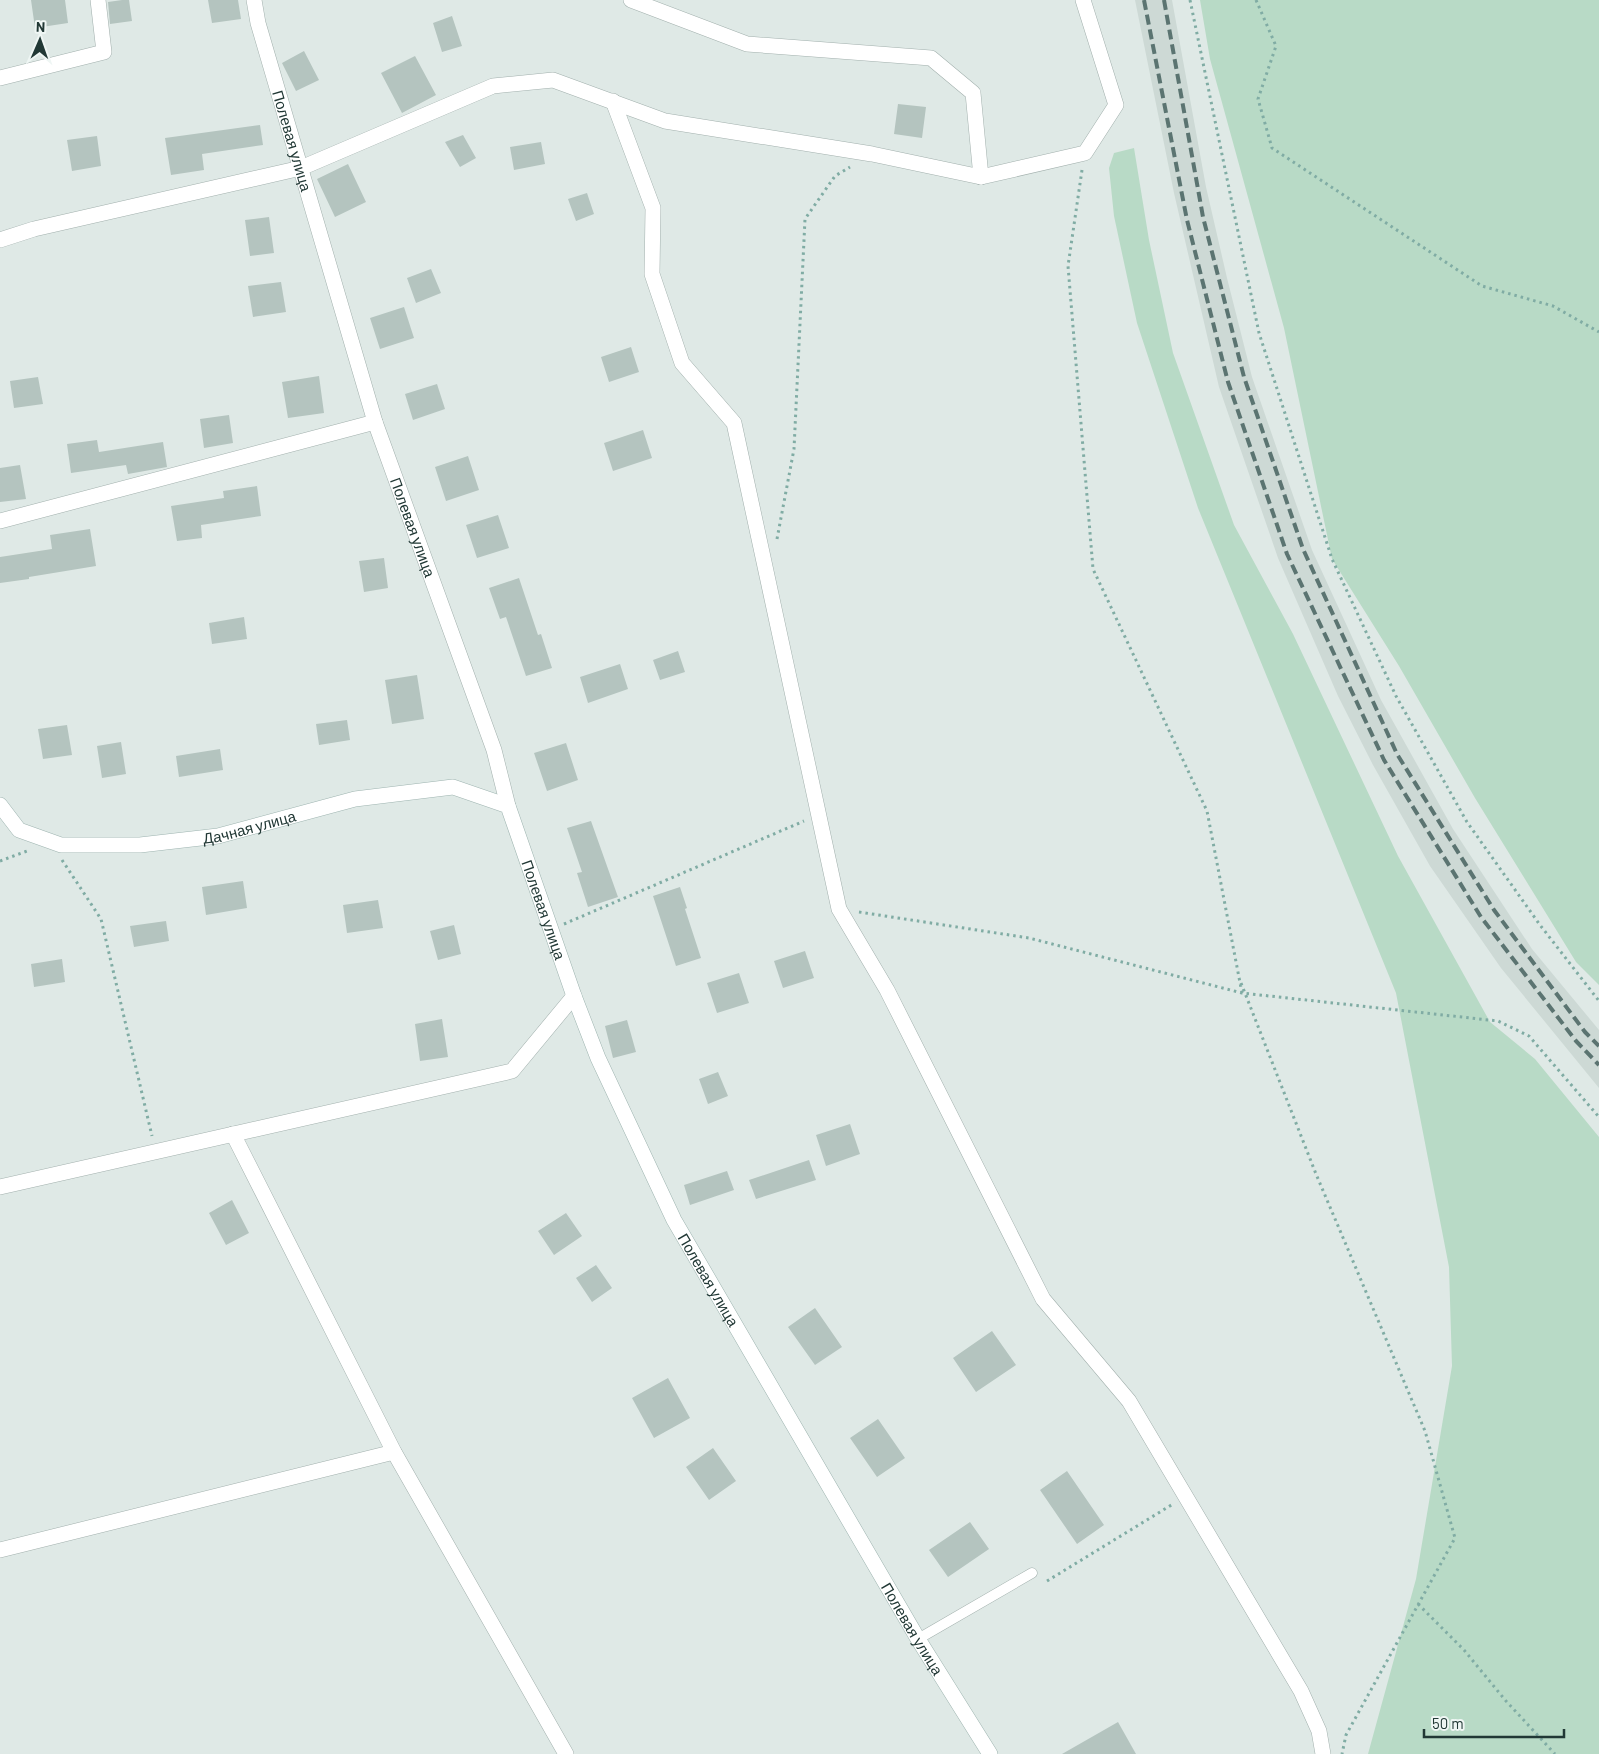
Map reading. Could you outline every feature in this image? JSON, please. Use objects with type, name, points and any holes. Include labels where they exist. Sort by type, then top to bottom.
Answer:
[{"type":"street","points":[[0,78],[104,52],[98,0]]},
{"type":"street","name":"Полевая улица","points":[[254,0],[258,23],[375,422],[494,750],[508,806],[550,930],[598,1058],[674,1220],[918,1638],[990,1754]]},
{"type":"street","points":[[632,0],[747,44],[931,58],[973,93],[981,177]]},
{"type":"street","points":[[0,240],[34,230],[301,168],[493,86],[553,80],[665,121],[872,154],[981,177],[1084,153],[1116,105],[1083,0]]},
{"type":"street","points":[[613,101],[653,208],[652,274],[682,363],[734,423],[839,909],[887,990],[1043,1298],[1129,1401],[1301,1691],[1319,1731],[1323,1754]]},
{"type":"street","points":[[0,521],[375,422]]},
{"type":"street","name":"Дачная улица","points":[[0,805],[19,830],[61,845],[140,845],[218,836],[356,799],[453,787],[508,806]]},
{"type":"street","points":[[0,1187],[512,1071],[574,996]]},
{"type":"street","points":[[233,1134],[394,1452],[566,1754]]},
{"type":"street","points":[[0,1550],[394,1452]]},
{"type":"lane","points":[[918,1638],[1032,1573]]},
{"type":"path","points":[[1190,0],[1259,333],[1332,560],[1396,696],[1467,822],[1540,925],[1599,1001]]},
{"type":"path","points":[[1256,0],[1276,46],[1258,99],[1272,148],[1482,286],[1553,306],[1599,332]]},
{"type":"path","points":[[1084,153],[1068,266],[1093,569],[1207,811],[1242,993]]},
{"type":"path","points":[[776,544],[794,449],[805,220],[835,176],[872,154]]},
{"type":"path","points":[[550,930],[819,815]]},
{"type":"path","points":[[0,861],[51,842],[101,919],[156,1152]]},
{"type":"path","points":[[839,909],[1029,938],[1246,994],[1498,1021],[1529,1036],[1599,1116]]},
{"type":"path","points":[[1239,978],[1316,1174],[1425,1431],[1455,1538],[1346,1735],[1342,1754]]},
{"type":"path","points":[[1047,1581],[1186,1496]]},
{"type":"path","points":[[1418,1604],[1464,1650],[1506,1701],[1555,1754]]},
{"type":"shaded area","points":[[1135,0],[1172,0],[1206,187],[1252,377],[1312,550],[1381,700],[1453,829],[1532,949],[1599,1030],[1599,1088],[1501,968],[1430,866],[1373,765],[1338,696],[1278,558],[1219,387],[1174,193]]},
{"type":"green space","points":[[1200,0],[1599,0],[1599,985],[1576,962],[1475,798],[1399,666],[1332,559],[1284,328],[1210,59]]},
{"type":"green space","points":[[1134,148],[1149,240],[1173,353],[1234,525],[1293,634],[1398,856],[1490,1022],[1535,1059],[1599,1137],[1599,1754],[1368,1754],[1416,1579],[1452,1366],[1449,1267],[1396,993],[1198,508],[1137,323],[1114,216],[1109,168],[1114,153]]},
{"type":"building","points":[[31,0],[65,0],[68,23],[35,28]]},
{"type":"building","points":[[129,0],[132,21],[110,24],[108,2]]},
{"type":"building","points":[[208,0],[238,0],[241,19],[212,23]]},
{"type":"building","points":[[452,16],[462,46],[442,52],[433,23]]},
{"type":"building","points":[[304,51],[319,80],[296,91],[282,63]]},
{"type":"building","points":[[415,56],[436,95],[402,113],[381,73]]},
{"type":"building","points":[[898,104],[926,107],[922,138],[894,134]]},
{"type":"building","points":[[260,125],[263,145],[202,154],[204,170],[171,175],[165,138]]},
{"type":"building","points":[[463,135],[476,158],[460,167],[445,142]]},
{"type":"building","points":[[97,136],[101,166],[72,171],[67,140]]},
{"type":"building","points":[[541,142],[545,164],[514,170],[510,147]]},
{"type":"building","points":[[348,164],[366,202],[335,217],[317,179]]},
{"type":"building","points":[[587,193],[594,214],[576,221],[568,199]]},
{"type":"building","points":[[269,217],[274,253],[250,256],[245,220]]},
{"type":"building","points":[[431,269],[441,293],[416,303],[407,278]]},
{"type":"building","points":[[281,282],[286,312],[253,317],[248,286]]},
{"type":"building","points":[[404,307],[414,338],[380,349],[370,318]]},
{"type":"building","points":[[631,347],[639,372],[609,382],[601,357]]},
{"type":"building","points":[[319,376],[324,413],[288,418],[282,382]]},
{"type":"building","points":[[38,377],[43,404],[14,408],[10,381]]},
{"type":"building","points":[[437,384],[445,409],[413,420],[405,394]]},
{"type":"building","points":[[229,415],[233,443],[204,448],[200,419]]},
{"type":"building","points":[[643,430],[652,458],[613,471],[604,443]]},
{"type":"building","points":[[97,440],[99,452],[163,442],[167,467],[128,474],[126,465],[71,473],[67,444]]},
{"type":"building","points":[[468,456],[479,490],[446,501],[435,467]]},
{"type":"building","points":[[20,465],[26,499],[0,502],[0,468]]},
{"type":"building","points":[[257,486],[261,516],[201,525],[202,538],[177,541],[171,506],[224,498],[223,491]]},
{"type":"building","points":[[498,515],[509,548],[477,558],[466,525]]},
{"type":"building","points":[[90,529],[96,566],[0,583],[0,557],[52,549],[50,535]]},
{"type":"building","points":[[384,558],[388,588],[364,592],[359,561]]},
{"type":"building","points":[[519,578],[538,635],[541,634],[552,668],[526,676],[506,617],[500,619],[489,588]]},
{"type":"building","points":[[244,617],[247,639],[212,644],[209,623]]},
{"type":"building","points":[[678,651],[685,672],[660,680],[653,660]]},
{"type":"building","points":[[620,664],[628,689],[588,703],[580,677]]},
{"type":"building","points":[[417,675],[424,719],[392,724],[385,680]]},
{"type":"building","points":[[347,720],[350,740],[319,745],[316,724]]},
{"type":"building","points":[[67,725],[72,755],[43,759],[38,729]]},
{"type":"building","points":[[121,742],[126,774],[102,778],[97,746]]},
{"type":"building","points":[[566,743],[578,780],[547,791],[534,753]]},
{"type":"building","points":[[220,749],[223,770],[179,777],[176,756]]},
{"type":"building","points":[[591,821],[618,897],[588,907],[577,873],[582,872],[567,828]]},
{"type":"building","points":[[243,881],[247,908],[206,915],[202,887]]},
{"type":"building","points":[[680,887],[701,958],[676,966],[653,896]]},
{"type":"building","points":[[378,900],[383,928],[347,933],[343,905]]},
{"type":"building","points":[[166,921],[169,941],[134,947],[130,926]]},
{"type":"building","points":[[454,925],[461,954],[438,960],[430,931]]},
{"type":"building","points":[[805,951],[814,978],[783,988],[774,961]]},
{"type":"building","points":[[62,959],[65,982],[34,987],[31,964]]},
{"type":"building","points":[[739,973],[749,1003],[717,1013],[707,983]]},
{"type":"building","points":[[442,1019],[448,1057],[420,1061],[415,1024]]},
{"type":"building","points":[[627,1020],[636,1052],[613,1058],[605,1026]]},
{"type":"building","points":[[718,1072],[728,1096],[708,1104],[699,1079]]},
{"type":"building","points":[[850,1124],[860,1154],[826,1166],[816,1135]]},
{"type":"building","points":[[809,1160],[816,1180],[756,1199],[749,1180]]},
{"type":"building","points":[[727,1171],[734,1190],[690,1205],[684,1185]]},
{"type":"building","points":[[232,1200],[249,1233],[226,1245],[209,1213]]},
{"type":"building","points":[[566,1213],[582,1236],[554,1255],[538,1231]]},
{"type":"building","points":[[596,1265],[612,1288],[592,1302],[576,1278]]},
{"type":"building","points":[[815,1308],[842,1347],[815,1365],[788,1327]]},
{"type":"building","points":[[992,1331],[1016,1365],[976,1392],[953,1358]]},
{"type":"building","points":[[668,1378],[690,1418],[654,1438],[632,1398]]},
{"type":"building","points":[[878,1419],[905,1458],[877,1477],[850,1438]]},
{"type":"building","points":[[713,1448],[736,1481],[709,1500],[686,1467]]},
{"type":"building","points":[[1067,1471],[1104,1525],[1077,1544],[1040,1490]]},
{"type":"building","points":[[970,1522],[989,1549],[948,1577],[929,1550]]},
{"type":"building","points":[[1118,1722],[1136,1754],[1062,1754]]},
{"type":"railway","points":[[1144,0],[1187,220],[1228,382],[1287,554],[1384,760],[1481,917],[1576,1041],[1599,1065]]},
{"type":"railway","points":[[1164,0],[1203,217],[1244,377],[1303,549],[1397,754],[1494,910],[1585,1032],[1599,1046]]}]
